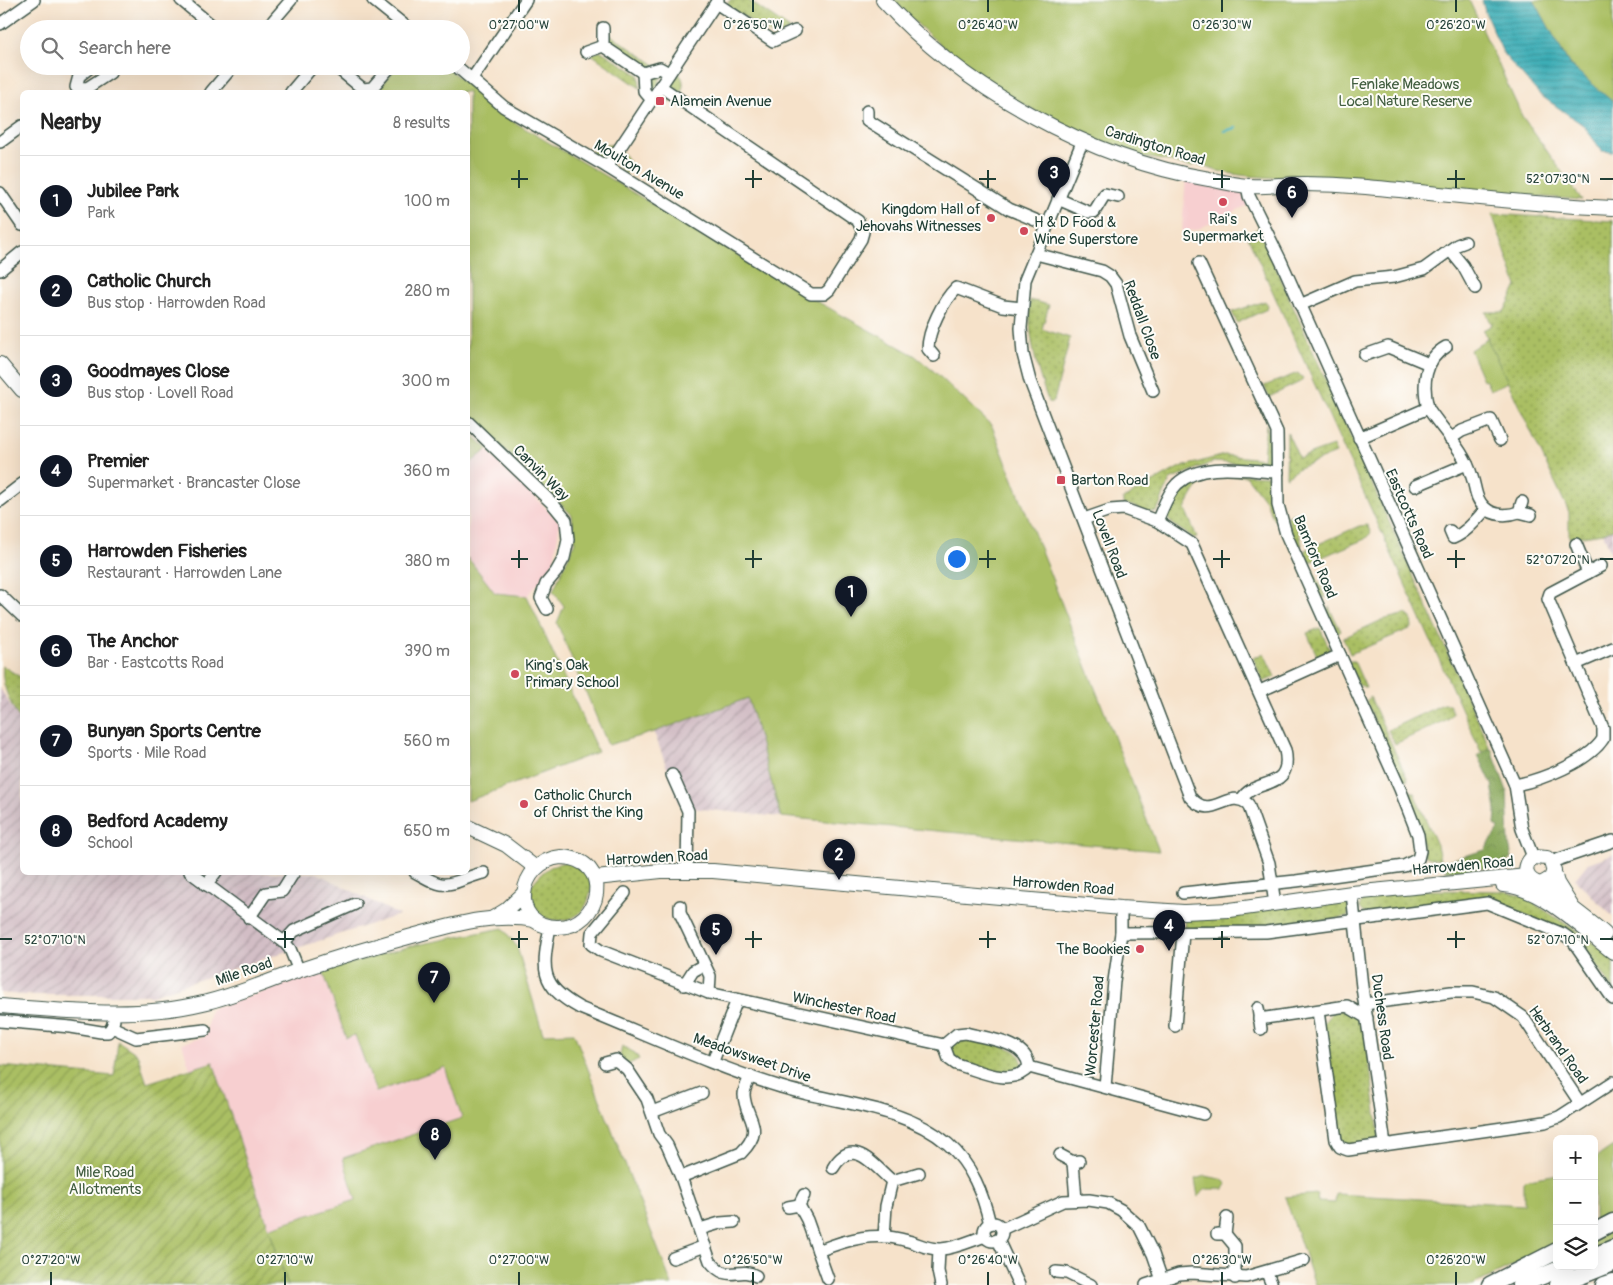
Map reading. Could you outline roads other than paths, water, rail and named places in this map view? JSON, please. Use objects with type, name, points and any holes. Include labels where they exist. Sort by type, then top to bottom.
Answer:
[{"type":"highway","points":[[1598,1230],[1613,1222]]},
{"type":"highway","points":[[1598,1254],[1613,1248]]},
{"type":"highway","points":[[1490,1285],[1553,1253]]},
{"type":"highway","points":[[1558,1285],[1613,1263]]},
{"type":"highway","points":[[1520,1285],[1558,1270]]},
{"type":"highway","points":[[1604,1285],[1613,1282]]},
{"type":"main road","name":"Cardington Road","points":[[883,0],[919,37],[983,86],[1082,140],[1175,173],[1247,186],[1303,184],[1354,186],[1566,206],[1613,208]]},
{"type":"main road","points":[[1,367],[20,384]]},
{"type":"main road","points":[[470,828],[506,845],[536,868]]},
{"type":"main road","points":[[1572,906],[1557,883],[1552,866],[1540,856],[1533,857],[1525,869],[1527,876],[1533,882],[1541,884],[1558,899],[1572,906],[1613,941]]},
{"type":"main road","points":[[568,857],[585,864],[596,878],[596,897],[587,914],[569,925],[550,927],[535,920],[525,908],[523,894],[528,878],[536,868],[548,860],[568,857]]},
{"type":"main road","points":[[1541,884],[1551,878],[1552,866]]},
{"type":"main road","name":"Harrowden Road","points":[[596,878],[620,874],[687,870],[778,876],[1120,908],[1184,912],[1275,904],[1453,882],[1485,882],[1527,876]]},
{"type":"main road","points":[[1485,882],[1493,885],[1512,886],[1532,893],[1569,918],[1613,952]]},
{"type":"main road","name":"Mile Road","points":[[493,918],[506,910],[523,894]]},
{"type":"main road","name":"Mile Road","points":[[0,1006],[114,1013],[145,1012],[201,1004],[409,937],[493,918],[517,917],[535,920]]},
{"type":"street","points":[[0,24],[34,0]]},
{"type":"street","points":[[181,0],[205,20]]},
{"type":"street","points":[[274,20],[291,0]]},
{"type":"street","points":[[373,0],[398,20]]},
{"type":"street","points":[[472,79],[526,0]]},
{"type":"street","points":[[607,167],[717,1],[773,41],[795,31]]},
{"type":"street","points":[[603,28],[603,46]]},
{"type":"street","points":[[603,46],[643,73]]},
{"type":"street","points":[[586,52],[603,46]]},
{"type":"street","points":[[643,73],[660,68],[669,73]]},
{"type":"street","points":[[643,73],[644,91],[651,99]]},
{"type":"street","points":[[72,90],[80,75]]},
{"type":"street","points":[[72,90],[87,88],[107,75]]},
{"type":"street","points":[[213,90],[225,75]]},
{"type":"street","points":[[293,90],[305,75]]},
{"type":"street","points":[[346,75],[362,89],[372,88],[383,75]]},
{"type":"street","name":"Moulton Avenue","points":[[467,75],[504,106],[607,167],[811,294],[824,294],[829,290],[861,239],[863,232],[858,221],[660,86]]},
{"type":"street","points":[[864,119],[1009,209],[1048,225]]},
{"type":"street","points":[[0,142],[20,127]]},
{"type":"street","name":"Lovell Road","points":[[1082,140],[1025,280],[1022,308],[1023,354],[1030,380],[1190,797],[1196,805],[1205,808],[1215,807],[1233,799],[1242,799]]},
{"type":"street","name":"Eastcotts Road","points":[[1247,186],[1249,196],[1300,305],[1515,785],[1522,828],[1533,857]]},
{"type":"street","points":[[0,193],[20,223]]},
{"type":"street","points":[[1058,199],[1088,212],[1094,212],[1105,194],[1118,197]]},
{"type":"street","points":[[1300,305],[1355,281],[1394,277],[1424,269],[1450,250],[1465,242]]},
{"type":"street","points":[[1450,250],[1463,266],[1475,288]]},
{"type":"street","points":[[0,270],[20,254]]},
{"type":"street","name":"Reddall Close","points":[[1036,254],[1102,271],[1110,276],[1120,296],[1130,336],[1152,391]]},
{"type":"street","name":"Bamford Road","points":[[1199,264],[1277,432],[1278,505],[1286,534],[1418,835],[1420,851],[1418,859]]},
{"type":"street","points":[[934,356],[928,349],[928,340],[948,296],[956,288],[1003,306],[1022,308]]},
{"type":"street","points":[[1365,355],[1388,347],[1429,364]]},
{"type":"street","points":[[1447,347],[1437,352],[1429,364],[1426,380],[1428,408],[1467,464],[1473,477],[1478,499],[1486,509],[1506,514],[1520,507],[1531,515]]},
{"type":"street","points":[[1359,438],[1428,408]]},
{"type":"street","points":[[1450,439],[1462,431],[1491,420],[1500,440]]},
{"type":"street","name":"Canvin Way","points":[[470,424],[552,503],[566,520],[568,540],[564,558],[546,584],[541,598],[547,609]]},
{"type":"street","points":[[1415,486],[1467,464]]},
{"type":"street","points":[[1157,521],[1167,499],[1179,482],[1203,471],[1278,472]]},
{"type":"street","points":[[0,501],[20,486]]},
{"type":"street","points":[[1084,519],[1110,510],[1124,508],[1157,521],[1192,544],[1286,750],[1287,769],[1275,780],[1249,792],[1242,799],[1248,804],[1253,815],[1269,863],[1275,904]]},
{"type":"street","points":[[1450,531],[1453,538],[1458,536],[1468,529],[1486,509]]},
{"type":"street","points":[[1576,544],[1588,573]]},
{"type":"street","points":[[1515,785],[1528,783],[1588,755],[1608,738],[1548,599],[1550,593],[1601,566]]},
{"type":"street","points":[[0,595],[20,613]]},
{"type":"street","points":[[1576,664],[1613,648]]},
{"type":"street","points":[[1260,692],[1340,655]]},
{"type":"street","points":[[672,775],[688,811],[687,870]]},
{"type":"street","points":[[1552,866],[1613,841]]},
{"type":"street","name":"Harrowden Road","points":[[1183,893],[1272,884],[1404,866],[1418,859]]},
{"type":"street","points":[[423,875],[439,884],[450,884],[470,875],[484,873]]},
{"type":"street","points":[[194,875],[248,918],[284,942],[290,949],[299,971]]},
{"type":"street","points":[[206,885],[214,875]]},
{"type":"street","points":[[248,918],[266,893],[282,891],[292,875]]},
{"type":"street","name":"Duchess Road","points":[[1352,893],[1357,920],[1362,987],[1385,1144]]},
{"type":"street","name":"Winchester Road","points":[[616,896],[592,933],[591,944],[601,951],[684,985],[709,993],[944,1045]]},
{"type":"street","points":[[1121,933],[1226,934],[1266,932],[1487,903],[1563,934],[1573,941],[1613,998]]},
{"type":"street","points":[[284,942],[294,931],[355,904]]},
{"type":"street","points":[[680,906],[680,913],[710,976],[709,993]]},
{"type":"street","name":"Worcester Road","points":[[1105,1087],[1114,981],[1121,933],[1120,908]]},
{"type":"street","name":"Meadowsweet Drive","points":[[550,927],[544,968],[549,983],[560,996],[580,1008],[750,1076],[781,1087],[904,1118],[925,1129],[948,1145],[973,1175],[981,1192],[990,1224]]},
{"type":"street","points":[[1176,1026],[1183,933]]},
{"type":"street","points":[[684,985],[693,971],[704,965]]},
{"type":"street","points":[[1347,1006],[1362,987]]},
{"type":"street","name":"Herbrand Road","points":[[1365,1004],[1451,992],[1473,992],[1494,997],[1523,1017],[1580,1103]]},
{"type":"street","points":[[713,1061],[737,1000]]},
{"type":"street","points":[[1259,1019],[1347,1006],[1367,1018]]},
{"type":"street","points":[[1318,1011],[1336,1140],[1340,1147],[1348,1150],[1545,1122],[1559,1117],[1613,1082]]},
{"type":"street","points":[[0,1021],[108,1032],[112,1027],[114,1013]]},
{"type":"street","points":[[112,1027],[136,1038],[205,1030]]},
{"type":"street","points":[[966,1033],[1015,1047],[1023,1052],[1028,1060],[1029,1067],[1024,1073],[1007,1078],[956,1064],[949,1059],[944,1045],[957,1034],[966,1033]]},
{"type":"street","points":[[613,1058],[627,1068],[647,1099],[659,1134],[668,1145],[681,1176],[710,1261],[716,1269],[726,1275],[751,1269]]},
{"type":"street","points":[[1029,1067],[1203,1114]]},
{"type":"street","points":[[681,1176],[740,1153],[747,1147],[751,1140],[753,1119],[745,1100],[744,1092],[750,1076]]},
{"type":"street","points":[[652,1112],[702,1093]]},
{"type":"street","points":[[833,1168],[839,1154],[849,1153],[866,1157],[892,1181]]},
{"type":"street","points":[[1060,1155],[1076,1162],[1076,1200]]},
{"type":"street","points":[[892,1181],[919,1173]]},
{"type":"street","points":[[884,1237],[886,1206],[892,1181]]},
{"type":"street","points":[[1002,1229],[1035,1215],[1050,1206],[1076,1200],[1108,1203],[1130,1216],[1146,1238],[1162,1280]]},
{"type":"street","points":[[797,1202],[829,1281]]},
{"type":"street","points":[[1227,1218],[1221,1234],[1235,1246],[1235,1278]]},
{"type":"street","points":[[700,1229],[720,1223],[734,1222]]},
{"type":"street","points":[[990,1224],[998,1224],[1002,1229],[1002,1236],[998,1240],[990,1240],[984,1236],[985,1229],[990,1224]]},
{"type":"street","points":[[818,1251],[850,1238],[884,1237],[939,1250],[984,1236]]},
{"type":"street","points":[[998,1240],[1019,1285]]},
{"type":"street","points":[[672,1258],[705,1246]]},
{"type":"street","points":[[939,1250],[938,1271],[941,1285]]},
{"type":"street","points":[[1146,1285],[1179,1274],[1201,1279],[1235,1278],[1267,1273],[1304,1260]]},
{"type":"street","points":[[1064,1270],[1091,1285]]},
{"type":"street","points":[[1267,1273],[1272,1285]]},
{"type":"water","points":[[1482,0],[1534,0],[1569,64],[1613,102],[1613,152],[1602,151],[1583,125],[1540,95],[1504,55],[1485,12]]},
{"type":"waterway","points":[[1224,131],[1236,128]]},
{"type":"place","name":"Alamein Avenue","points":[[660,101]]},
{"type":"place","name":"Goodmayes Close","points":[[1054,198]]},
{"type":"place","name":"Rai's Supermarket","points":[[1223,202]]},
{"type":"place","name":"Kingdom Hall of Jehovahs Witnesses","points":[[991,218]]},
{"type":"place","name":"The Anchor","points":[[1292,218]]},
{"type":"place","name":"H & D Food & Wine Superstore","points":[[1024,231]]},
{"type":"place","name":"Barton Road","points":[[1061,480]]},
{"type":"place","name":"Jubilee Park","points":[[851,617]]},
{"type":"place","name":"King's Oak Primary School","points":[[515,674]]},
{"type":"place","name":"Catholic Church of Christ the King","points":[[524,804]]},
{"type":"place","name":"Catholic Church","points":[[839,880]]},
{"type":"place","name":"The Bookies","points":[[1140,949]]},
{"type":"place","name":"Premier","points":[[1169,951]]},
{"type":"place","name":"Harrowden Fisheries","points":[[716,955]]},
{"type":"place","name":"Bunyan Sports Centre","points":[[434,1003]]},
{"type":"place","name":"Bedford Academy","points":[[435,1160]]},
{"type":"park label","name":"Fenlake Meadows Local Nature Reserve","points":[[1405,92]]},
{"type":"park label","name":"Mile Road Allotments","points":[[105,1180]]}]
